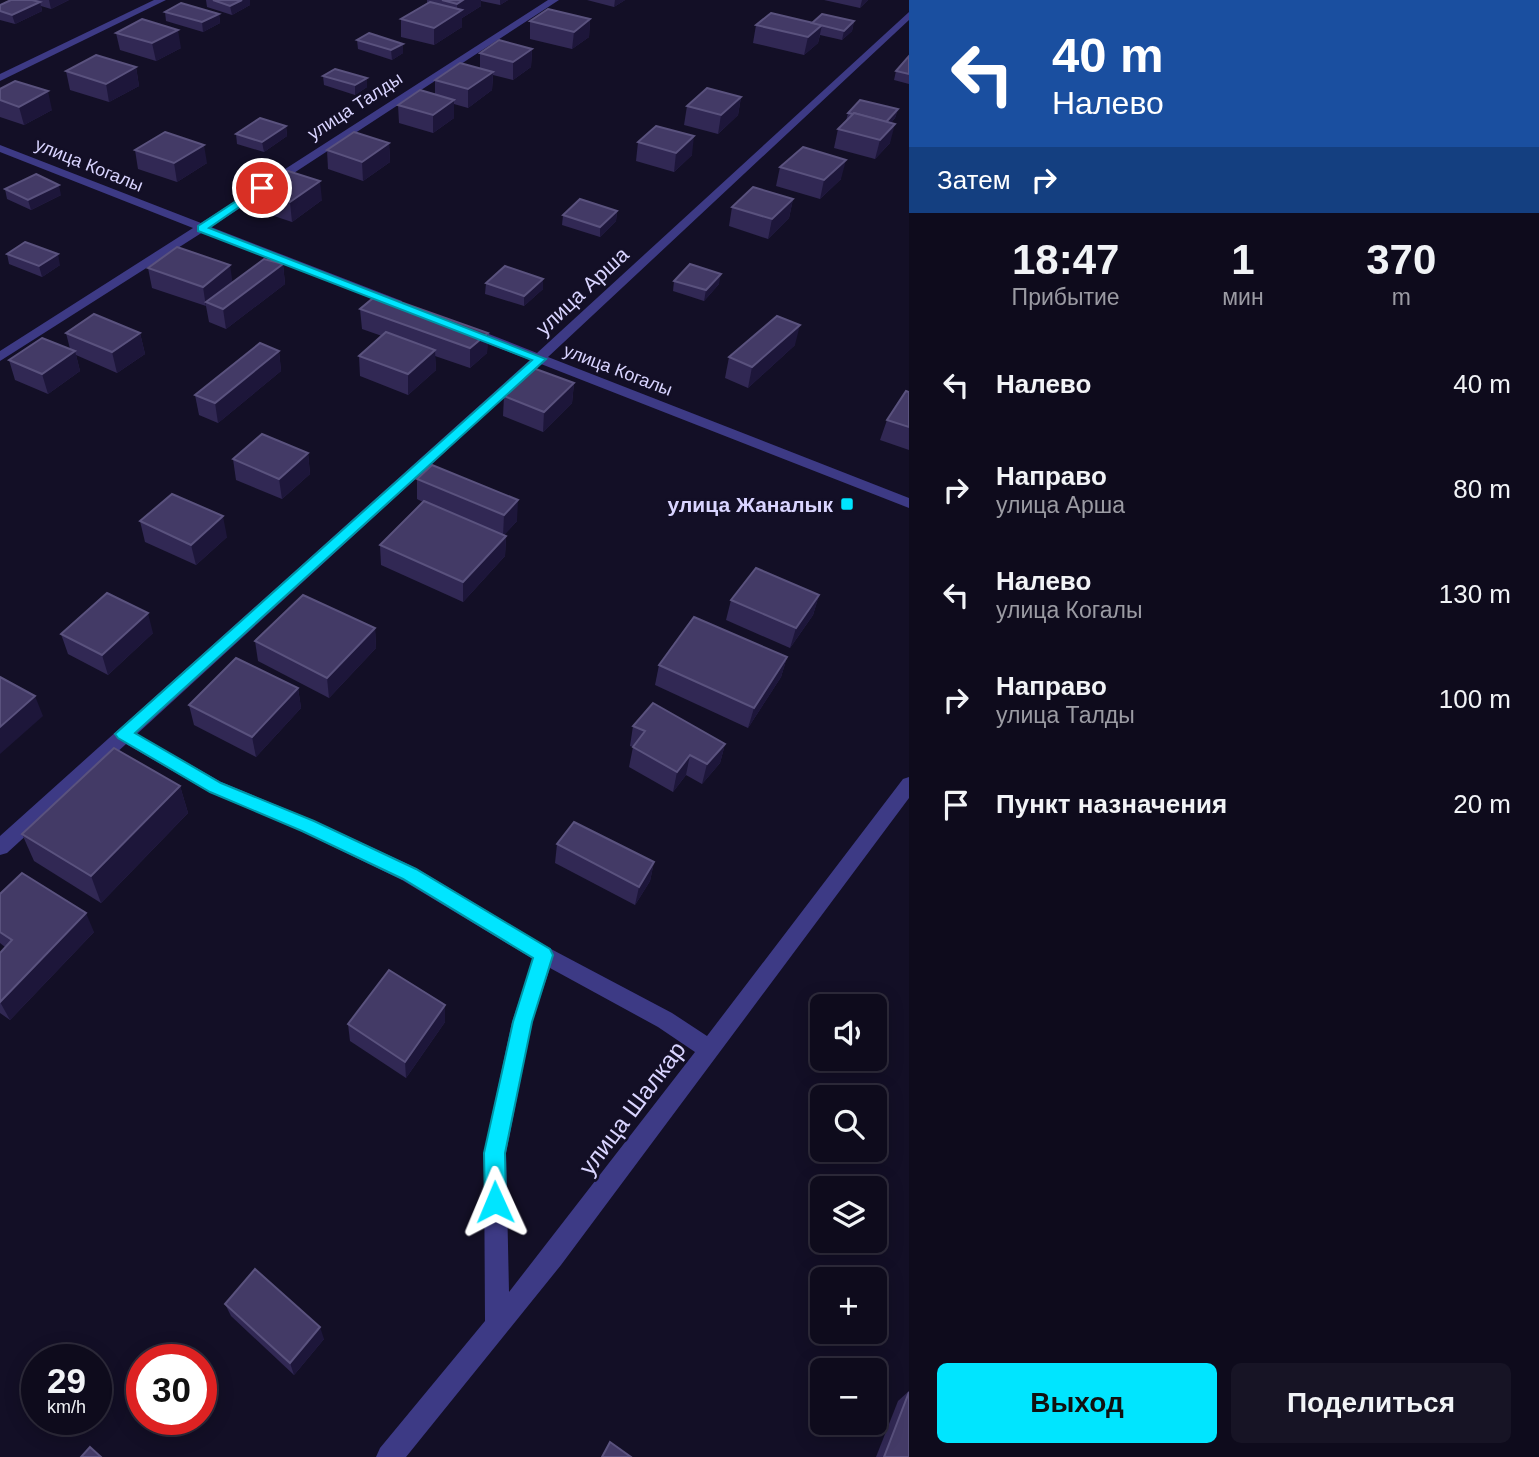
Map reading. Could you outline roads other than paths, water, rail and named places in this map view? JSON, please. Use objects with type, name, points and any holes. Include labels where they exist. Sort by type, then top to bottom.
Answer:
[{"type":"street","points":[[0,78],[161,0]]},
{"type":"street","name":"улица Талды","points":[[0,357],[201,229],[432,76],[554,0]]},
{"type":"street","name":"улица Арша","points":[[0,847],[540,359],[909,15]]},
{"type":"street","name":"улица Когалы","points":[[0,148],[410,309]]},
{"type":"street","name":"улица Когалы","points":[[449,324],[909,503]]},
{"type":"street","points":[[123,734],[215,787],[308,826],[410,874],[544,955],[665,1020],[708,1049]]},
{"type":"street","name":"улица Шалкар","points":[[389,1457],[553,1257],[909,784]]},
{"type":"street","points":[[497,1326],[495,1153],[522,1022],[544,955]]},
{"type":"place","name":"улица Жаналык","points":[[847,504]]}]
